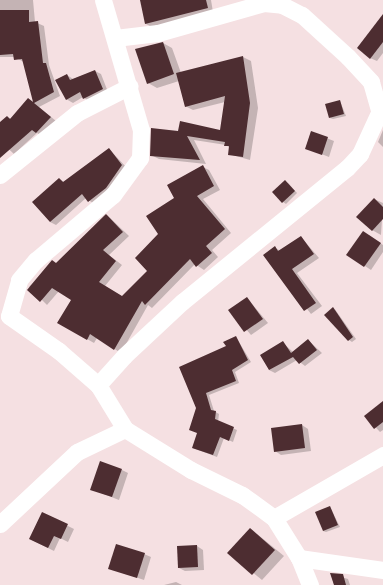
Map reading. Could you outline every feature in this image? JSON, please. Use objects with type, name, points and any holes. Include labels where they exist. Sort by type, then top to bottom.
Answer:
[{"type":"street","points":[[102,0],[130,86],[141,130],[140,158],[113,195],[36,260],[19,280],[9,316],[59,350],[98,385],[125,429],[191,470],[242,495],[274,518],[299,558],[310,585]]},
{"type":"street","points":[[98,385],[124,356],[182,302],[347,168],[360,154],[381,107],[371,82],[302,15],[282,5],[264,3],[236,4],[158,34],[115,38]]},
{"type":"street","points":[[0,175],[78,113],[130,86]]},
{"type":"street","points":[[0,524],[76,452],[125,429]]},
{"type":"street","points":[[274,518],[383,455]]},
{"type":"street","points":[[299,558],[383,570]]},
{"type":"building","points":[[140,0],[206,0],[208,8],[145,24]]},
{"type":"building","points":[[0,10],[29,10],[29,22],[38,21],[43,63],[46,63],[54,92],[34,103],[51,117],[36,133],[32,130],[0,158],[0,122],[7,116],[10,119],[28,98],[33,102],[22,59],[14,60],[13,54],[0,55]]},
{"type":"building","points":[[383,14],[383,42],[370,59],[357,48]]},
{"type":"building","points":[[163,42],[174,74],[147,84],[135,49]]},
{"type":"building","points":[[243,56],[250,103],[243,157],[228,155],[229,146],[224,146],[225,142],[187,136],[200,160],[150,156],[151,128],[178,131],[180,121],[220,130],[225,96],[185,107],[176,73]]},
{"type":"building","points":[[95,70],[103,89],[83,99],[80,92],[66,100],[55,80],[67,74],[70,80]]},
{"type":"building","points":[[340,100],[344,114],[329,118],[325,104]]},
{"type":"building","points":[[311,131],[328,137],[322,155],[305,149]]},
{"type":"building","points":[[109,148],[122,165],[106,188],[88,202],[82,194],[50,222],[32,202],[59,178],[63,182]]},
{"type":"building","points":[[203,165],[214,186],[197,196],[225,229],[206,246],[212,253],[196,267],[190,259],[145,305],[142,301],[114,350],[90,334],[87,340],[57,323],[71,300],[52,288],[40,302],[27,290],[52,260],[56,263],[106,214],[123,232],[103,250],[116,261],[99,282],[122,296],[147,271],[135,258],[158,234],[146,216],[174,198],[167,185]]},
{"type":"building","points":[[285,180],[295,191],[282,203],[272,192]]},
{"type":"building","points":[[374,198],[383,207],[383,219],[372,231],[356,217]]},
{"type":"building","points":[[363,231],[381,243],[364,267],[346,255]]},
{"type":"building","points":[[301,236],[314,254],[292,269],[316,303],[304,311],[263,255],[275,246],[278,251]]},
{"type":"building","points":[[247,297],[263,319],[244,332],[228,310]]},
{"type":"building","points":[[333,307],[353,337],[348,341],[324,315]]},
{"type":"building","points":[[236,336],[248,360],[232,370],[236,381],[206,393],[211,410],[216,411],[215,419],[234,427],[229,441],[220,437],[213,455],[192,448],[197,433],[189,430],[196,408],[179,367],[226,346],[223,342]]},
{"type":"building","points":[[308,339],[317,350],[299,364],[293,357],[269,370],[260,355],[283,341],[291,353]]},
{"type":"building","points":[[383,401],[383,422],[374,429],[364,416]]},
{"type":"building","points":[[302,424],[305,448],[274,452],[271,428]]},
{"type":"building","points":[[100,461],[122,469],[112,497],[90,490]]},
{"type":"building","points":[[330,506],[338,525],[323,531],[315,512]]},
{"type":"building","points":[[42,512],[68,524],[61,539],[54,536],[48,548],[29,539]]},
{"type":"building","points":[[250,528],[275,550],[252,575],[227,553]]},
{"type":"building","points":[[116,544],[145,553],[137,578],[108,569]]},
{"type":"building","points":[[197,545],[198,567],[178,568],[177,546]]},
{"type":"building","points":[[330,573],[343,574],[346,585],[334,585]]}]
